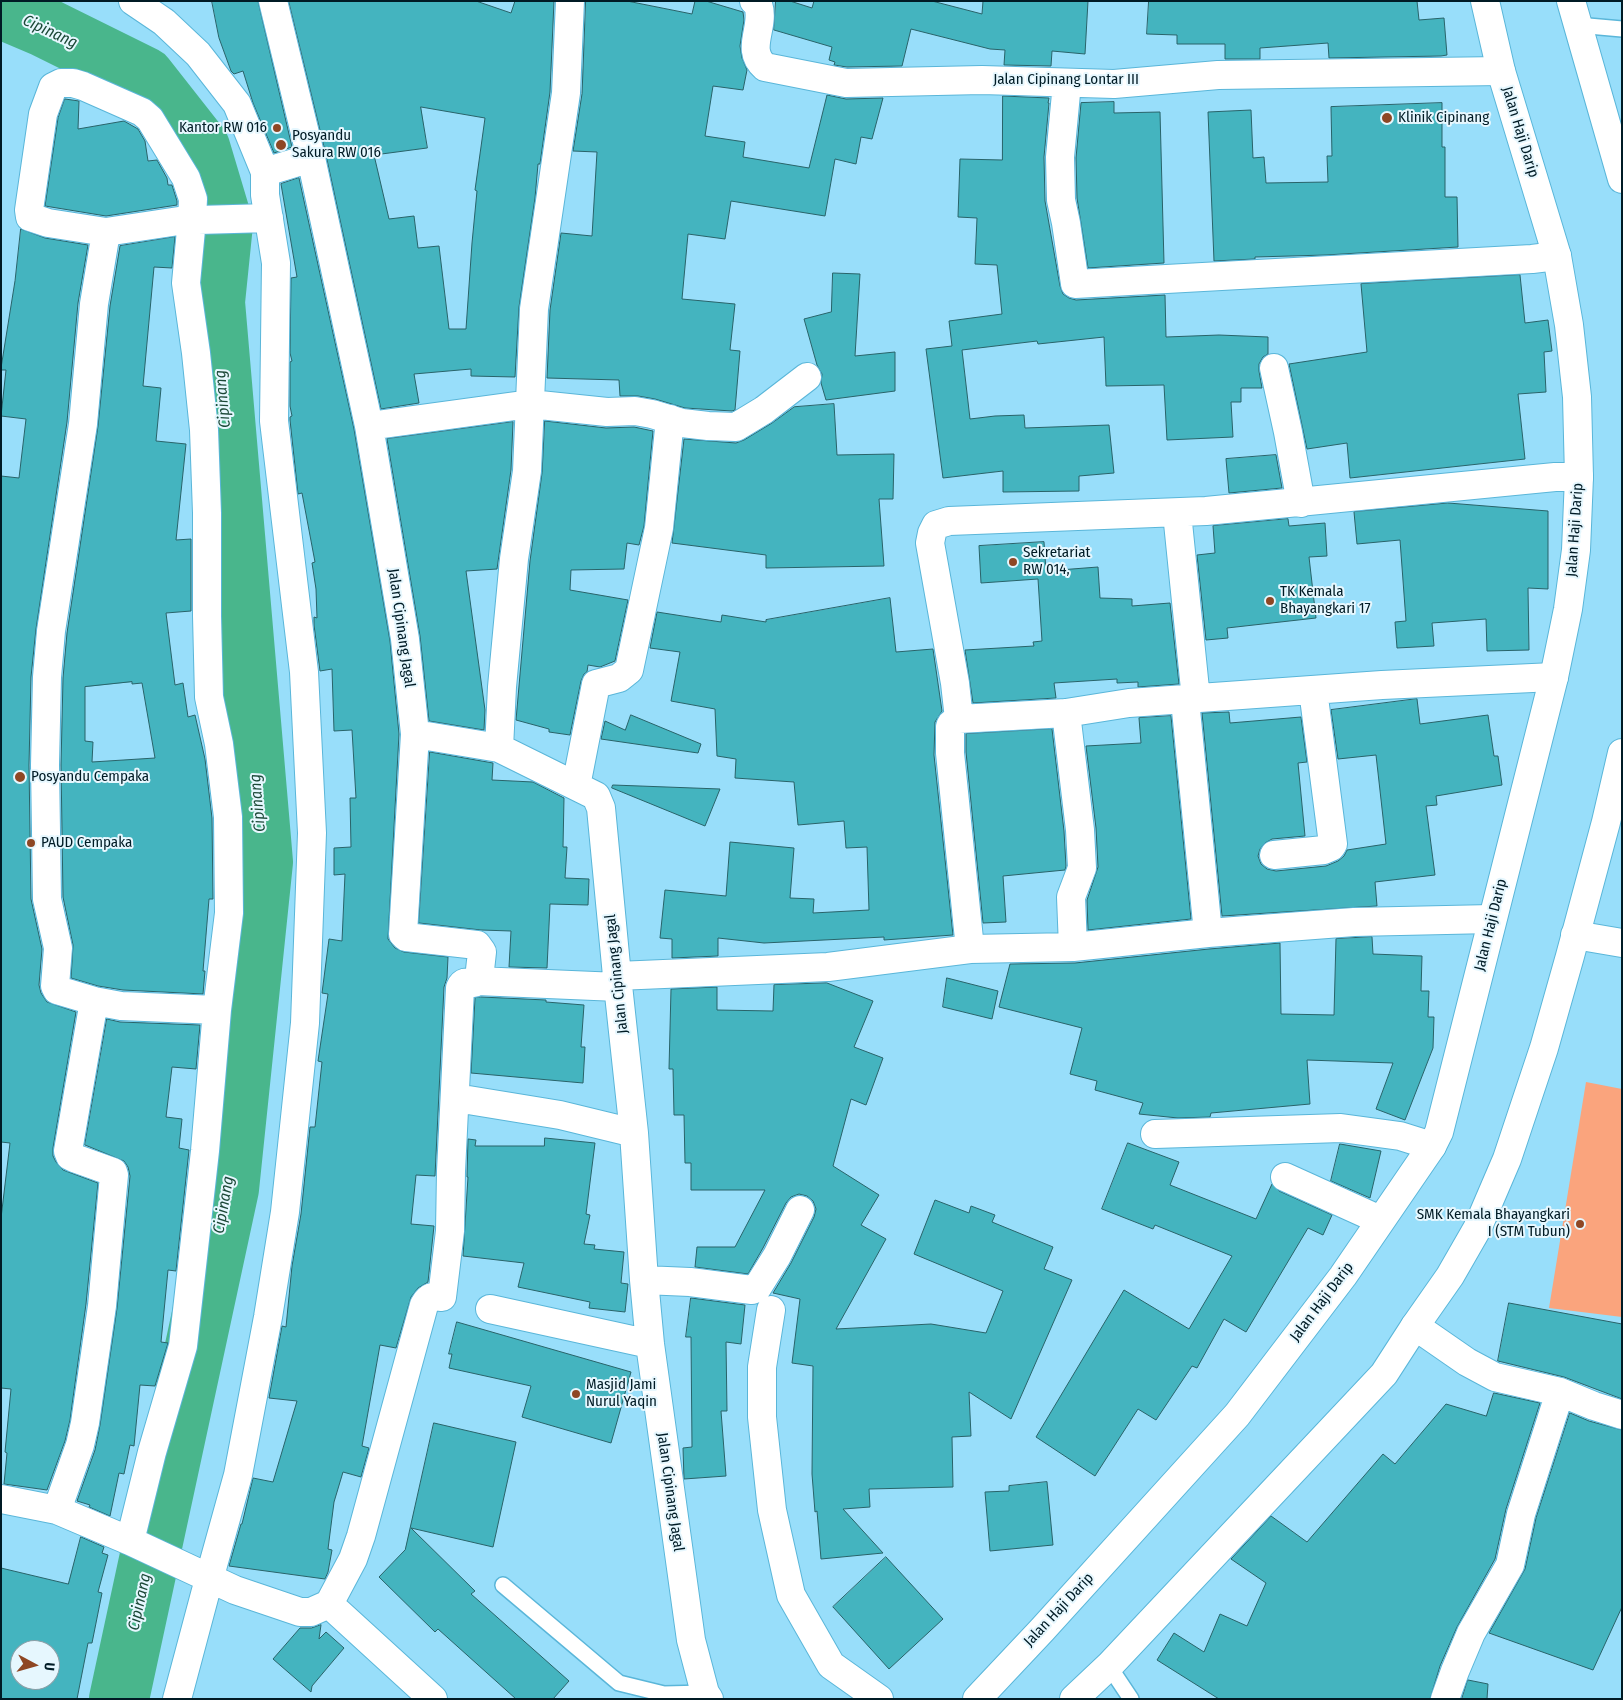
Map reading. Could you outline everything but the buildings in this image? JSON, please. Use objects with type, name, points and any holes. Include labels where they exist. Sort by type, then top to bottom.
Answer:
[{"type":"street","points":[[132,1],[164,22],[198,54],[237,104],[265,172],[266,195],[256,219],[276,263],[273,362],[274,421],[304,672],[312,832],[305,1023],[286,1212],[238,1475],[199,1574],[178,1699]]},
{"type":"street","name":"Jalan Cipinang Jagal","points":[[273,1],[311,158],[369,426],[405,639],[415,734],[499,748],[596,796],[601,808],[617,982],[634,1133],[650,1344],[691,1640],[707,1696]]},
{"type":"street","points":[[499,748],[502,687],[514,559],[527,471],[534,309],[566,93],[570,1]]},
{"type":"street","name":"Jalan Cipinang Lontar III","points":[[754,1],[758,4],[761,12],[755,54],[765,67],[846,83],[982,80],[1114,84],[1218,75],[1501,71]]},
{"type":"street","name":"Jalan Haji Darip","points":[[977,1699],[1237,1415],[1343,1276],[1432,1146],[1439,1132],[1554,677],[1568,609],[1576,550],[1579,477],[1577,397],[1570,325],[1557,256],[1501,71],[1485,1]]},
{"type":"street","points":[[1574,13],[1622,179]]},
{"type":"street","points":[[137,1544],[152,1452],[183,1346],[205,1151],[217,1010],[229,913],[228,816],[219,744],[209,697],[204,430],[186,283],[195,220],[193,199],[186,178],[150,119],[142,112],[83,86],[73,83],[62,83],[53,87],[43,114],[29,210],[30,217],[48,223],[106,232],[195,220],[256,219]]},
{"type":"street","points":[[1067,83],[1060,157],[1061,200],[1075,284],[1532,259],[1557,256]]},
{"type":"street","points":[[265,172],[311,158]]},
{"type":"street","points":[[106,232],[94,304],[83,424],[51,631],[47,677],[48,899],[58,948],[55,986],[57,990],[94,1001],[121,1006],[217,1010]]},
{"type":"street","points":[[1274,368],[1301,502]]},
{"type":"street","points":[[369,426],[530,404],[607,412],[634,411],[708,426],[736,427],[764,410],[807,377]]},
{"type":"street","points":[[576,786],[596,684],[619,678],[629,670],[659,528],[670,419]]},
{"type":"street","points":[[959,719],[955,683],[930,543],[936,525],[949,521],[1177,513],[1554,477],[1579,477]]},
{"type":"street","points":[[1177,513],[1208,933]]},
{"type":"street","points":[[970,949],[950,753],[950,727],[959,719],[1066,713],[1129,702],[1382,685],[1554,677]]},
{"type":"street","points":[[1274,855],[1324,850],[1331,848],[1333,844],[1313,690]]},
{"type":"street","points":[[1066,713],[1080,830],[1082,868],[1071,898],[1073,947]]},
{"type":"street","points":[[415,734],[403,934],[406,937],[477,946],[482,952],[480,976],[477,981]]},
{"type":"street","points":[[1083,1696],[1384,1374],[1450,1276],[1477,1229],[1507,1159],[1544,1048],[1606,822],[1622,753]]},
{"type":"street","points":[[1,1499],[57,1510],[137,1544],[235,1590],[300,1612],[311,1612],[329,1604],[353,1559],[361,1536],[424,1305],[427,1299],[432,1296],[442,1297],[450,1231],[460,988],[465,982],[617,982],[828,967],[970,949],[1073,947],[1208,933],[1354,922],[1492,918]]},
{"type":"street","points":[[1575,935],[1622,942]]},
{"type":"street","points":[[57,1510],[80,1445],[84,1423],[102,1306],[114,1175],[112,1172],[70,1156],[68,1151],[94,1001]]},
{"type":"street","points":[[456,1098],[560,1115],[634,1133]]},
{"type":"street","points":[[1155,1134],[1341,1128],[1400,1136],[1432,1146]]},
{"type":"street","points":[[1284,1177],[1380,1220]]},
{"type":"street","points":[[644,1280],[690,1282],[752,1290],[757,1288],[777,1256],[800,1210]]},
{"type":"street","points":[[490,1309],[650,1344]]},
{"type":"street","points":[[771,1310],[762,1367],[762,1417],[772,1510],[791,1595],[831,1665],[878,1699]]},
{"type":"street","points":[[1415,1326],[1480,1371],[1495,1377],[1560,1392],[1622,1415]]},
{"type":"street","points":[[1445,1699],[1454,1670],[1471,1633],[1510,1565],[1521,1514],[1560,1392]]},
{"type":"street","points":[[329,1604],[433,1699]]},
{"type":"lane","points":[[1574,13],[1622,29]]},
{"type":"lane","points":[[503,1585],[620,1683],[664,1694],[707,1696]]},
{"type":"lane","points":[[1109,1666],[1130,1699]]},
{"type":"shaded area","points":[[1586,1082],[1622,1089],[1622,1317],[1549,1308]]},
{"type":"waterway","name":"Cipinang","points":[[1,9],[44,27],[145,77],[200,147],[223,224],[215,302],[263,862],[229,1189],[119,1699]]},
{"type":"place","name":"Klinik Cipinang","points":[[1387,118]]},
{"type":"place","name":"Kantor RW 016","points":[[277,128]]},
{"type":"place","name":"Posyandu Sakura RW 016","points":[[281,145]]},
{"type":"place","name":"Sekretariat RW 014,","points":[[1013,562]]},
{"type":"place","name":"TK Kemala Bhayangkari 17","points":[[1270,601]]},
{"type":"place","name":"Posyandu Cempaka","points":[[20,777]]},
{"type":"place","name":"PAUD Cempaka","points":[[31,843]]},
{"type":"place","name":"SMK Kemala Bhayangkari I (STM Tubun)","points":[[1580,1224]]},
{"type":"place","name":"Masjid Jami Nurul Yaqin","points":[[576,1394]]}]
